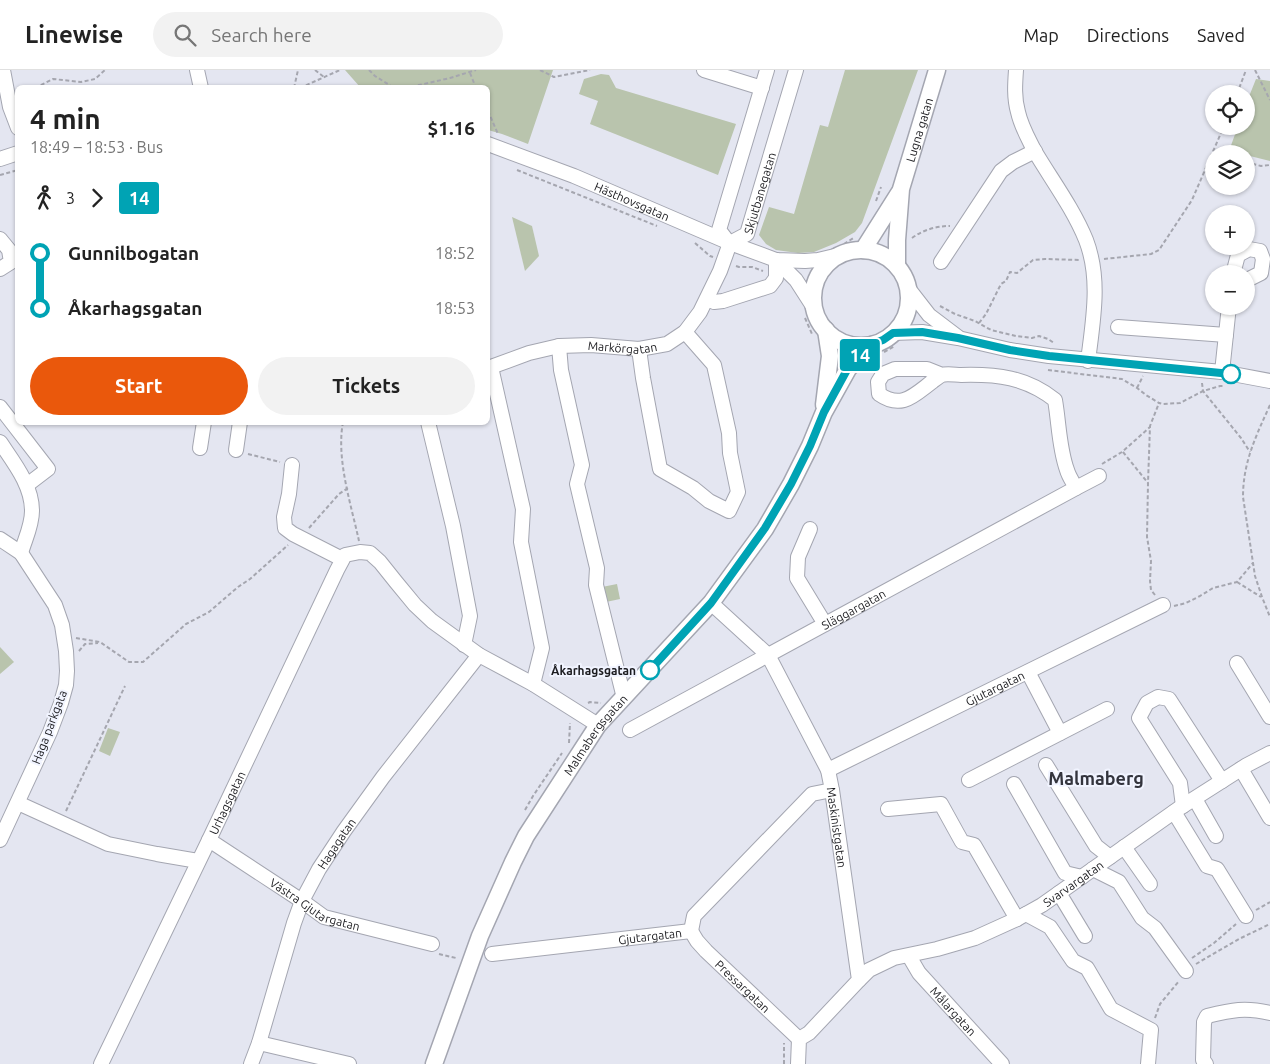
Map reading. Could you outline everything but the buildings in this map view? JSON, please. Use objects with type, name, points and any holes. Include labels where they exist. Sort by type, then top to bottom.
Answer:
[{"type":"main road","name":"Lugna gatan","points":[[896,266],[901,189],[937,70]]},
{"type":"main road","name":"Lugna gatan","points":[[864,250],[901,189]]},
{"type":"main road","points":[[864,250],[876,252],[896,266],[904,276],[909,300],[907,312],[901,324],[893,333],[883,340],[859,346],[820,335],[819,320],[809,310],[821,272],[839,251],[864,250]]},
{"type":"main road","name":"Malmabergsgatan","points":[[820,335],[830,356],[824,412]]},
{"type":"main road","name":"Malmabergsgatan","points":[[434,1064],[480,936],[526,836],[598,725],[711,603],[770,521],[791,484],[824,412],[848,368],[871,344]]},
{"type":"street","points":[[3,70],[10,107],[15,120]]},
{"type":"street","points":[[197,70],[200,85]]},
{"type":"street","points":[[704,70],[762,88]]},
{"type":"street","name":"Skjutbanegatan","points":[[767,70],[719,230],[730,243],[747,234],[796,70]]},
{"type":"street","points":[[1016,70],[1017,111],[1026,135],[1070,208],[1086,239],[1092,261],[1095,282],[1095,305],[1088,360]]},
{"type":"street","name":"Hästhovsgatan","points":[[490,145],[574,176],[730,243],[776,260],[818,260],[839,251]]},
{"type":"street","points":[[941,262],[1000,171],[1035,151]]},
{"type":"street","points":[[0,159],[15,154]]},
{"type":"street","points":[[0,239],[9,250],[11,262],[0,269]]},
{"type":"street","name":"Markörgatan","points":[[490,367],[529,353],[559,346],[591,345],[639,349],[667,344],[685,332],[700,312],[720,271],[730,243]]},
{"type":"street","points":[[1235,265],[1238,255],[1249,249],[1260,251],[1263,258],[1262,273],[1255,276]]},
{"type":"street","points":[[707,299],[714,302],[723,301],[770,286],[776,278],[776,260]]},
{"type":"street","name":"Hästhovsgatan","points":[[776,260],[796,280],[809,310]]},
{"type":"street","points":[[908,288],[929,315],[958,338]]},
{"type":"street","points":[[1222,372],[1229,315]]},
{"type":"street","points":[[1118,327],[1226,335]]},
{"type":"street","points":[[639,349],[660,469],[693,488],[708,501],[729,511],[738,492],[730,453],[729,433],[714,364],[685,332]]},
{"type":"street","points":[[893,333],[922,332],[958,338],[1010,350],[1057,364],[1088,360],[1222,372],[1270,381]]},
{"type":"street","points":[[559,346],[561,370],[582,465],[578,484],[597,568],[596,585],[624,698]]},
{"type":"street","points":[[490,371],[523,510],[521,542],[542,648],[532,684]]},
{"type":"street","points":[[942,375],[988,374],[1008,377],[1045,392],[1055,400],[1066,469],[1076,488]]},
{"type":"street","points":[[0,407],[48,469],[27,485]]},
{"type":"street","points":[[200,448],[204,425]]},
{"type":"street","points":[[236,450],[240,425]]},
{"type":"street","points":[[429,425],[453,526],[470,616],[464,645]]},
{"type":"street","points":[[0,442],[27,485],[32,512],[21,553]]},
{"type":"street","points":[[292,465],[289,494],[284,516],[285,528],[298,537],[342,559],[345,555],[360,552],[370,553],[380,562],[415,605],[432,621],[479,655],[532,684],[598,725]]},
{"type":"street","name":"Släggargatan","points":[[630,730],[1099,476]]},
{"type":"street","points":[[810,529],[798,558],[797,578],[825,624]]},
{"type":"street","name":"Haga parkgata","points":[[0,540],[21,553],[55,605],[62,625],[67,671],[66,685],[61,703],[50,732],[0,840]]},
{"type":"street","name":"Urhagsgatan","points":[[101,1064],[342,559]]},
{"type":"street","name":"Maskinistgatan","points":[[711,603],[768,655],[828,770],[859,980]]},
{"type":"street","name":"Gjutargatan","points":[[828,770],[1163,605]]},
{"type":"street","name":"Hagagatan","points":[[251,1064],[259,1043],[294,923],[302,901],[319,869],[383,777],[479,655]]},
{"type":"street","points":[[1237,663],[1270,717]]},
{"type":"street","points":[[1028,672],[1060,733]]},
{"type":"street","points":[[1222,781],[1169,699],[1158,697],[1147,703],[1139,718],[1180,784],[1184,806],[1207,866],[1217,869],[1246,916]]},
{"type":"street","points":[[968,780],[1107,709]]},
{"type":"street","name":"Svarvargatan","points":[[859,980],[869,970],[894,958],[909,956],[975,938],[1042,906],[1184,806],[1265,754]]},
{"type":"street","points":[[1046,765],[1096,846],[1110,857]]},
{"type":"street","points":[[1241,769],[1270,818]]},
{"type":"street","points":[[1014,784],[1065,873],[1088,873],[1120,882],[1142,918],[1155,928],[1184,968]]},
{"type":"street","name":"Gjutargatan","points":[[492,954],[691,931],[694,916],[812,794],[832,790]]},
{"type":"street","points":[[18,802],[108,844],[198,861]]},
{"type":"street","points":[[888,809],[941,804],[962,842],[974,845],[1021,917],[1050,927],[1073,961],[1088,968],[1111,1009],[1151,1030],[1148,1064]]},
{"type":"street","points":[[1184,806],[1216,836]]},
{"type":"street","name":"Västra Gjutargatan","points":[[209,840],[324,917],[432,944]]},
{"type":"street","points":[[1124,847],[1150,884]]},
{"type":"street","points":[[1059,893],[1085,936]]},
{"type":"street","name":"Pressargatan","points":[[691,931],[706,951],[794,1034]]},
{"type":"street","name":"Målargatan","points":[[909,956],[919,973],[1002,1064]]},
{"type":"street","points":[[798,1064],[794,1034],[809,1033],[859,980]]},
{"type":"street","points":[[1206,1064],[1203,1060],[1204,1022],[1207,1016],[1241,1009],[1270,1013]]},
{"type":"street","points":[[259,1043],[350,1064]]},
{"type":"path","points":[[40,85],[53,78],[81,82],[95,80],[105,70]]},
{"type":"path","points":[[295,85],[298,70]]},
{"type":"path","points":[[315,70],[324,77]]},
{"type":"path","points":[[307,85],[340,70]]},
{"type":"path","points":[[369,70],[389,85]]},
{"type":"path","points":[[419,85],[476,70]]},
{"type":"path","points":[[540,70],[554,77],[590,70]]},
{"type":"path","points":[[1240,85],[1246,70]]},
{"type":"path","points":[[1255,70],[1270,100]]},
{"type":"path","points":[[470,73],[475,85]]},
{"type":"path","points":[[490,116],[505,150]]},
{"type":"path","points":[[1255,164],[1270,165]]},
{"type":"path","points":[[510,166],[656,226]]},
{"type":"path","points":[[0,175],[15,171]]},
{"type":"path","points":[[979,323],[986,314],[1000,284],[1006,281],[1010,272],[1016,273],[1033,260],[1092,261],[1151,254],[1159,250],[1192,200],[1205,172]]},
{"type":"path","points":[[876,201],[881,187]]},
{"type":"path","points":[[908,241],[925,230],[943,226],[965,227]]},
{"type":"path","points":[[839,251],[859,234]]},
{"type":"path","points":[[694,242],[710,256]]},
{"type":"path","points":[[739,267],[752,267],[776,278]]},
{"type":"path","points":[[935,306],[940,306],[991,330],[1016,336],[1032,338],[1039,336],[1048,339],[1057,345],[1057,364]]},
{"type":"path","points":[[809,310],[820,335]]},
{"type":"path","points":[[1128,382],[1159,403],[1169,404],[1180,403],[1202,391],[1214,388]]},
{"type":"path","points":[[1202,382],[1202,391],[1241,438],[1250,452]]},
{"type":"path","points":[[1159,403],[1150,426],[1147,536],[1151,590],[1163,605],[1172,607],[1186,603],[1213,588],[1237,582],[1253,563]]},
{"type":"path","points":[[1270,405],[1250,452],[1244,478],[1243,496],[1255,576],[1270,617]]},
{"type":"path","points":[[343,425],[341,459],[360,552]]},
{"type":"path","points":[[1099,476],[1095,468],[1122,452],[1150,426]]},
{"type":"path","points":[[236,450],[292,465]]},
{"type":"path","points":[[1122,452],[1148,483]]},
{"type":"path","points":[[64,636],[100,642],[129,662],[143,662],[186,624],[209,612],[250,579],[292,541],[304,534],[339,494],[348,488]]},
{"type":"path","points":[[1237,582],[1262,597]]},
{"type":"path","points":[[78,658],[79,650],[85,644],[100,642]]},
{"type":"path","points":[[60,822],[125,686]]},
{"type":"path","points":[[590,702],[602,703]]},
{"type":"path","points":[[1160,1004],[1184,968],[1246,916],[1270,902]]},
{"type":"path","points":[[1184,968],[1190,968],[1239,939],[1270,924]]},
{"type":"path","points":[[784,1064],[785,1036],[794,1034]]},
{"type":"green space","points":[[345,70],[553,70],[528,144],[490,131],[490,85],[358,85]]},
{"type":"green space","points":[[845,70],[918,70],[862,223],[855,232],[836,243],[814,252],[798,253],[776,250],[766,244],[759,235],[769,207],[794,214],[820,125],[828,127]]},
{"type":"green space","points":[[601,74],[609,75],[616,88],[736,124],[718,175],[590,124],[598,101],[579,94],[584,79]]},
{"type":"green space","points":[[1256,79],[1270,81],[1270,161],[1255,157],[1255,145],[1231,145],[1235,135],[1255,135],[1254,85]]},
{"type":"green space","points":[[512,217],[532,226],[539,256],[525,271]]},
{"type":"green space","points":[[617,584],[620,599],[606,602],[602,587]]},
{"type":"green space","points":[[0,647],[14,662],[0,674]]},
{"type":"green space","points":[[108,728],[120,732],[110,756],[99,751]]},
{"type":"bus line","name":"14","points":[[650,670],[711,603],[765,528],[791,484],[824,412],[848,368],[871,344],[883,340],[893,333],[922,332],[1049,356],[1231,374]]},
{"type":"place","name":"Åkarhagsgatan","points":[[650,670]]},
{"type":"district","name":"Malmaberg","points":[[1096,778]]}]
